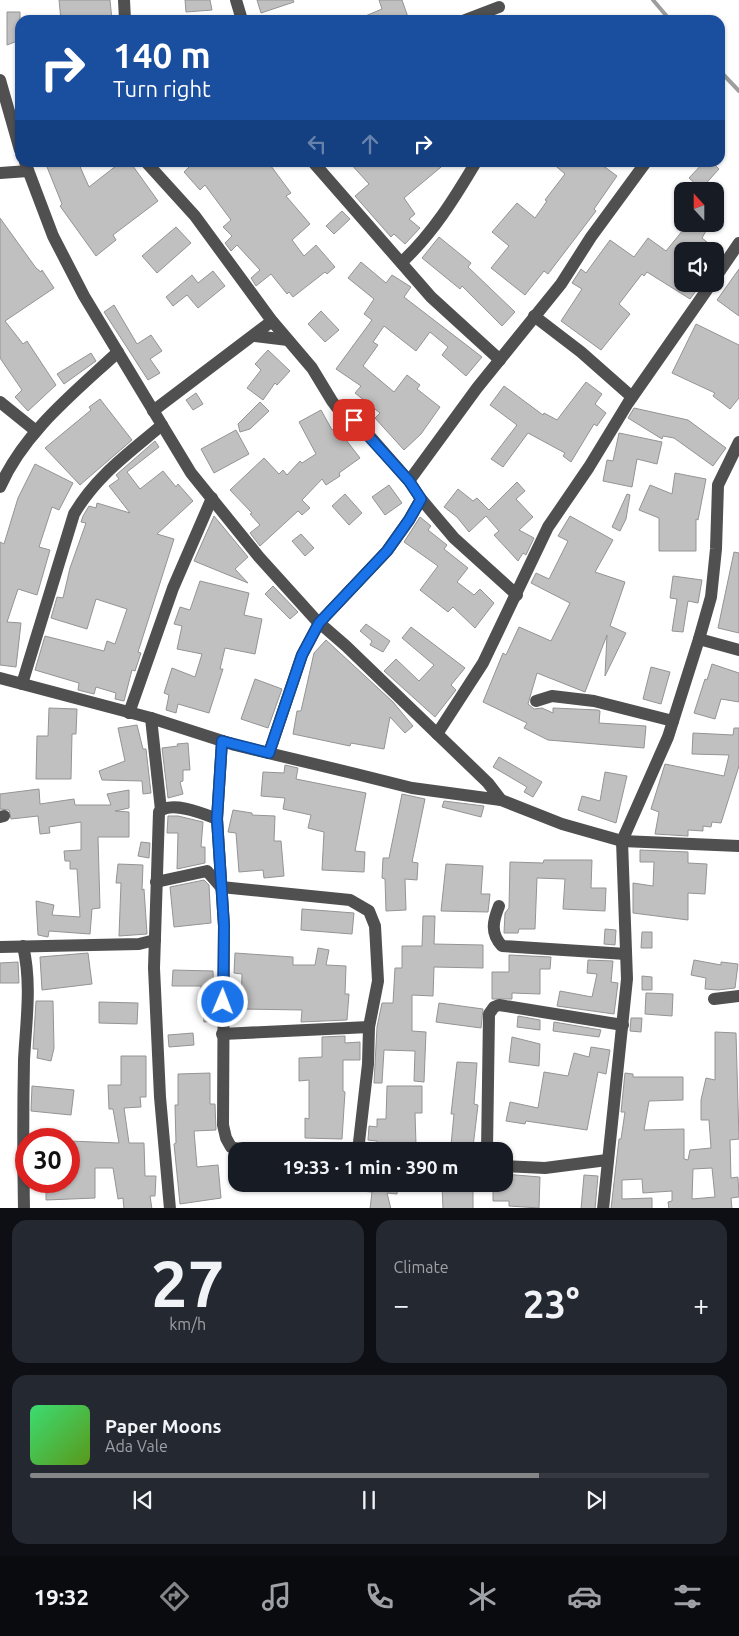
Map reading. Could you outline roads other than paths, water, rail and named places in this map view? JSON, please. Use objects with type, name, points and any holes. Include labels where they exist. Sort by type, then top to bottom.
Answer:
[{"type":"street","points":[[124,0],[125,15]]},
{"type":"street","points":[[236,0],[240,15]]},
{"type":"street","points":[[478,15],[499,7]]},
{"type":"street","points":[[0,80],[2,93],[15,134]]},
{"type":"street","points":[[0,173],[27,167],[53,236],[118,352],[191,473],[259,557],[319,623],[437,734],[501,800]]},
{"type":"street","points":[[151,167],[195,216],[272,321],[312,368],[341,413],[359,424],[409,481],[421,499],[454,538],[517,595]]},
{"type":"street","points":[[317,167],[431,297],[500,360]]},
{"type":"street","points":[[402,262],[421,244],[450,206],[473,167]]},
{"type":"street","points":[[409,481],[439,437],[561,284],[591,237],[642,167]]},
{"type":"street","points":[[724,265],[739,243]]},
{"type":"street","points":[[437,734],[483,663],[548,528],[589,467],[632,397],[705,292]]},
{"type":"street","points":[[534,316],[582,352],[632,397]]},
{"type":"street","points":[[154,411],[255,336],[272,321]]},
{"type":"street","points":[[255,336],[288,340]]},
{"type":"street","points":[[0,487],[7,470],[36,431],[118,352]]},
{"type":"street","points":[[0,402],[36,431]]},
{"type":"street","points":[[22,684],[74,514],[86,494],[107,471],[162,425]]},
{"type":"street","points":[[603,1208],[627,979],[622,841],[673,721],[699,639],[711,597],[716,549],[718,485],[739,442]]},
{"type":"street","points":[[130,713],[173,588],[212,498]]},
{"type":"street","points":[[269,753],[302,655],[319,623],[387,551],[421,499]]},
{"type":"street","points":[[699,639],[739,650]]},
{"type":"street","points":[[0,678],[151,718],[222,741],[412,788],[501,800],[562,824],[622,841],[739,846]]},
{"type":"street","points":[[536,701],[552,696],[594,702],[673,721]]},
{"type":"street","points":[[151,718],[161,810],[156,882],[154,968],[160,1097],[170,1208]]},
{"type":"street","points":[[222,741],[217,819],[224,926],[223,1125],[228,1142]]},
{"type":"street","points":[[161,810],[180,808],[217,819]]},
{"type":"street","points":[[156,882],[207,871],[221,888],[350,900],[369,911],[375,926],[378,981],[369,1027],[368,1064],[359,1142]]},
{"type":"street","points":[[499,906],[492,923],[494,932],[502,946],[626,954]]},
{"type":"street","points":[[0,947],[139,944],[155,940]]},
{"type":"street","points":[[23,946],[27,964],[28,1004],[22,1120],[24,1208]]},
{"type":"street","points":[[714,999],[739,996]]},
{"type":"street","points":[[487,1142],[489,1014],[494,1007],[499,1005],[535,1010],[623,1025]]},
{"type":"street","points":[[222,1034],[369,1027]]},
{"type":"street","points":[[513,1166],[545,1168],[607,1160]]},
{"type":"waterway","points":[[653,0],[666,15]]},
{"type":"waterway","points":[[725,76],[739,91]]}]
